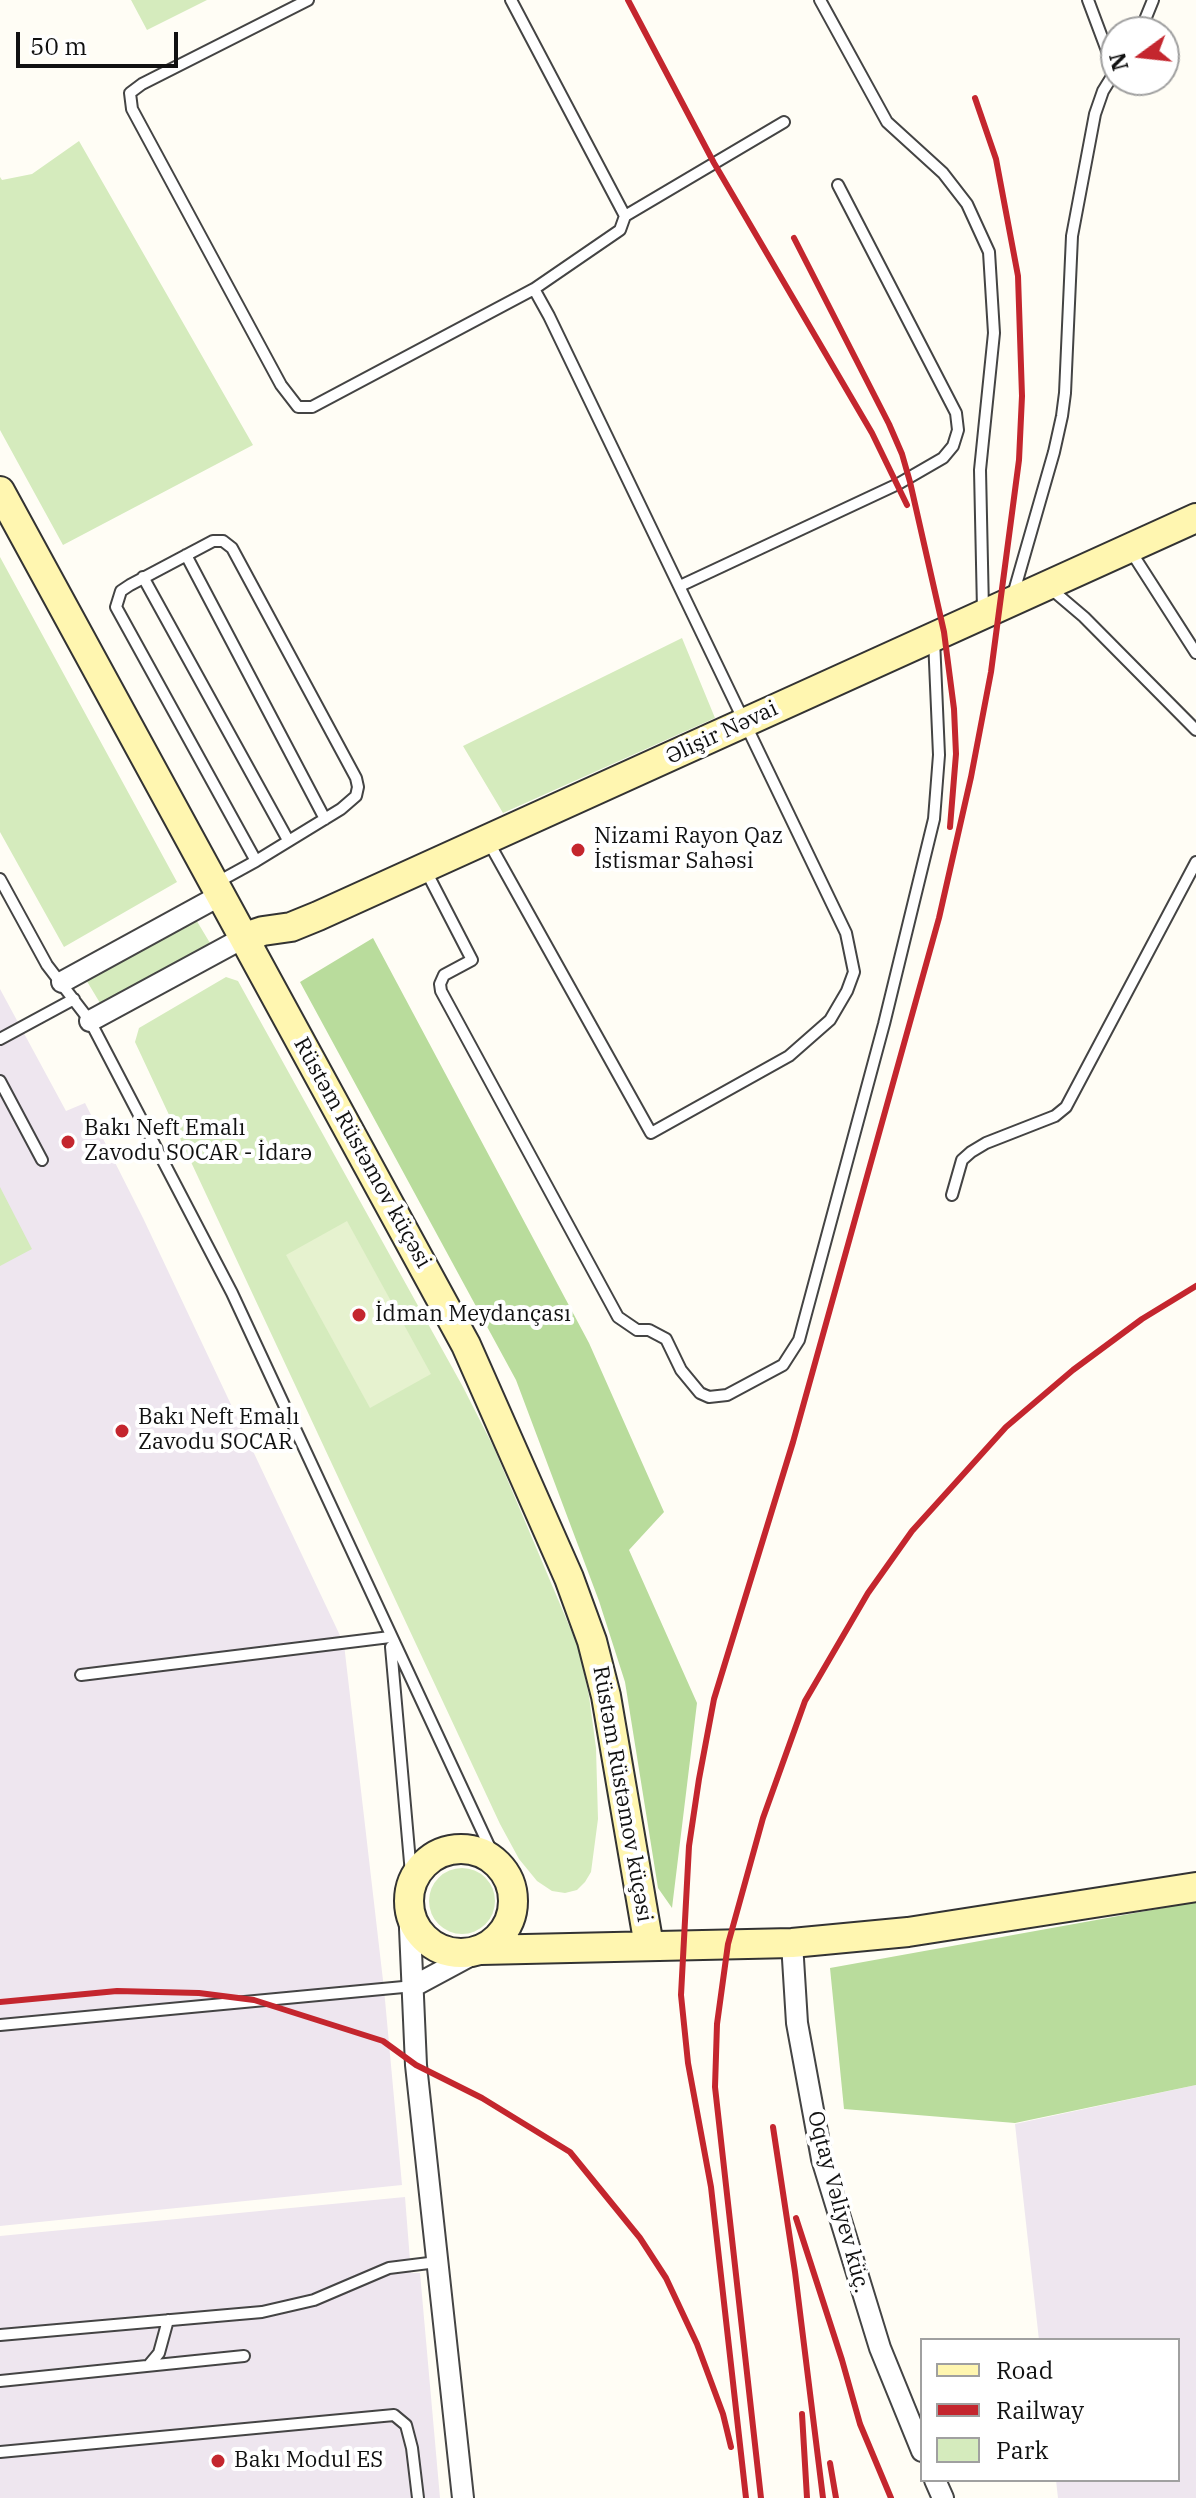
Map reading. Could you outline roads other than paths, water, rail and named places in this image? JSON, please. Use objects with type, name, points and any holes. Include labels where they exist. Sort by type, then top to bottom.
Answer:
[{"type":"street","name":"Rüstəm Rüstəmov küçəsi","points":[[0,491],[449,1312],[569,1578],[600,1666],[649,1946]]},
{"type":"street","name":"Əlişir Nəvai","points":[[245,937],[291,927],[318,916],[1196,518]]},
{"type":"street","points":[[68,990],[218,889]]},
{"type":"street","points":[[90,1021],[245,937]]},
{"type":"street","points":[[414,1986],[481,1950],[498,1938],[510,1921],[514,1900],[509,1880],[497,1863],[479,1852],[458,1849],[438,1854],[422,1867],[411,1895],[416,2065],[463,2498]]},
{"type":"street","points":[[411,1895],[415,1924],[426,1940],[443,1950],[462,1954],[481,1950],[792,1943],[908,1932],[1196,1887]]},
{"type":"street","name":"Oqtay Vəliyev küç.","points":[[792,1943],[797,2023],[822,2159],[880,2348],[920,2446]]},
{"type":"lane","points":[[308,0],[142,84],[130,93],[132,109],[281,385],[298,407],[312,407],[534,289],[620,230],[625,216],[784,122]]},
{"type":"lane","points":[[511,0],[625,216]]},
{"type":"lane","points":[[820,0],[887,122],[943,173],[967,204],[989,252],[994,333],[980,470],[983,615]]},
{"type":"lane","points":[[1088,0],[1100,32]]},
{"type":"lane","points":[[1012,601],[1062,416],[1072,236],[1095,114],[1101,96]]},
{"type":"lane","points":[[680,586],[898,484],[943,458],[953,446],[958,430],[956,413],[838,185]]},
{"type":"lane","points":[[487,840],[651,1133],[789,1056],[830,1020],[847,991],[854,972],[846,933],[534,289]]},
{"type":"lane","points":[[218,889],[288,840],[325,819],[356,796],[358,787],[356,778],[232,548],[223,541],[213,541],[121,591],[116,607],[256,861]]},
{"type":"lane","points":[[1129,548],[1196,653]]},
{"type":"lane","points":[[186,555],[325,819]]},
{"type":"lane","points":[[143,577],[288,840]]},
{"type":"lane","points":[[1047,585],[1084,617],[1196,730]]},
{"type":"lane","points":[[424,868],[472,960],[444,975],[441,991],[618,1317],[637,1330],[649,1330],[666,1339],[681,1370],[700,1393],[709,1397],[727,1395],[783,1365],[799,1340],[884,1024],[934,819],[939,755],[934,637]]},
{"type":"lane","points":[[952,1195],[962,1160],[971,1152],[1055,1116],[1066,1107],[1196,862]]},
{"type":"lane","points":[[0,879],[47,965],[90,1021],[232,1293],[497,1863]]},
{"type":"lane","points":[[0,1039],[68,990]]},
{"type":"lane","points":[[0,1081],[42,1160]]},
{"type":"lane","points":[[81,1675],[390,1637]]},
{"type":"lane","points":[[390,1637],[411,1895]]},
{"type":"lane","points":[[0,2025],[414,1986]]},
{"type":"lane","points":[[0,2335],[262,2312],[314,2300],[389,2268],[437,2262]]},
{"type":"lane","points":[[149,2365],[159,2353],[168,2320]]},
{"type":"lane","points":[[0,2381],[244,2356]]},
{"type":"lane","points":[[0,2452],[394,2415],[406,2425],[418,2498]]},
{"type":"railway","points":[[628,0],[714,163],[872,433],[907,505]]},
{"type":"railway","points":[[746,2498],[711,2187],[688,2063],[681,1995],[689,1846],[714,1699],[793,1442],[939,918],[991,672],[1019,460],[1022,396],[1018,276],[996,159],[975,98]]},
{"type":"railway","points":[[794,238],[889,424],[910,482],[944,632],[954,709],[956,754],[950,827]]},
{"type":"railway","points":[[761,2498],[715,2087],[717,2024],[728,1944],[763,1818],[805,1701],[868,1593],[912,1531],[1006,1427],[1073,1370],[1142,1319],[1196,1286]]},
{"type":"railway","points":[[0,2002],[117,1991],[199,1993],[254,2000],[383,2041],[416,2065],[482,2098],[570,2152],[640,2238],[666,2278],[697,2344],[723,2414],[731,2447]]},
{"type":"railway","points":[[773,2127],[795,2272],[823,2498]]},
{"type":"railway","points":[[796,2218],[860,2424],[891,2498]]},
{"type":"railway","points":[[802,2414],[807,2498]]},
{"type":"railway","points":[[830,2463],[836,2498]]},
{"type":"place","name":"Nizami Rayon Qaz İstismar Sahəsi","points":[[578,850]]},
{"type":"place","name":"Bakı Neft Emalı Zavodu SOCAR - İdarə","points":[[68,1142]]},
{"type":"place","name":"İdman Meydançası","points":[[359,1315]]},
{"type":"place","name":"Bakı Neft Emalı Zavodu SOCAR","points":[[122,1431]]},
{"type":"place","name":"Bakı Modul ES","points":[[218,2461]]}]
